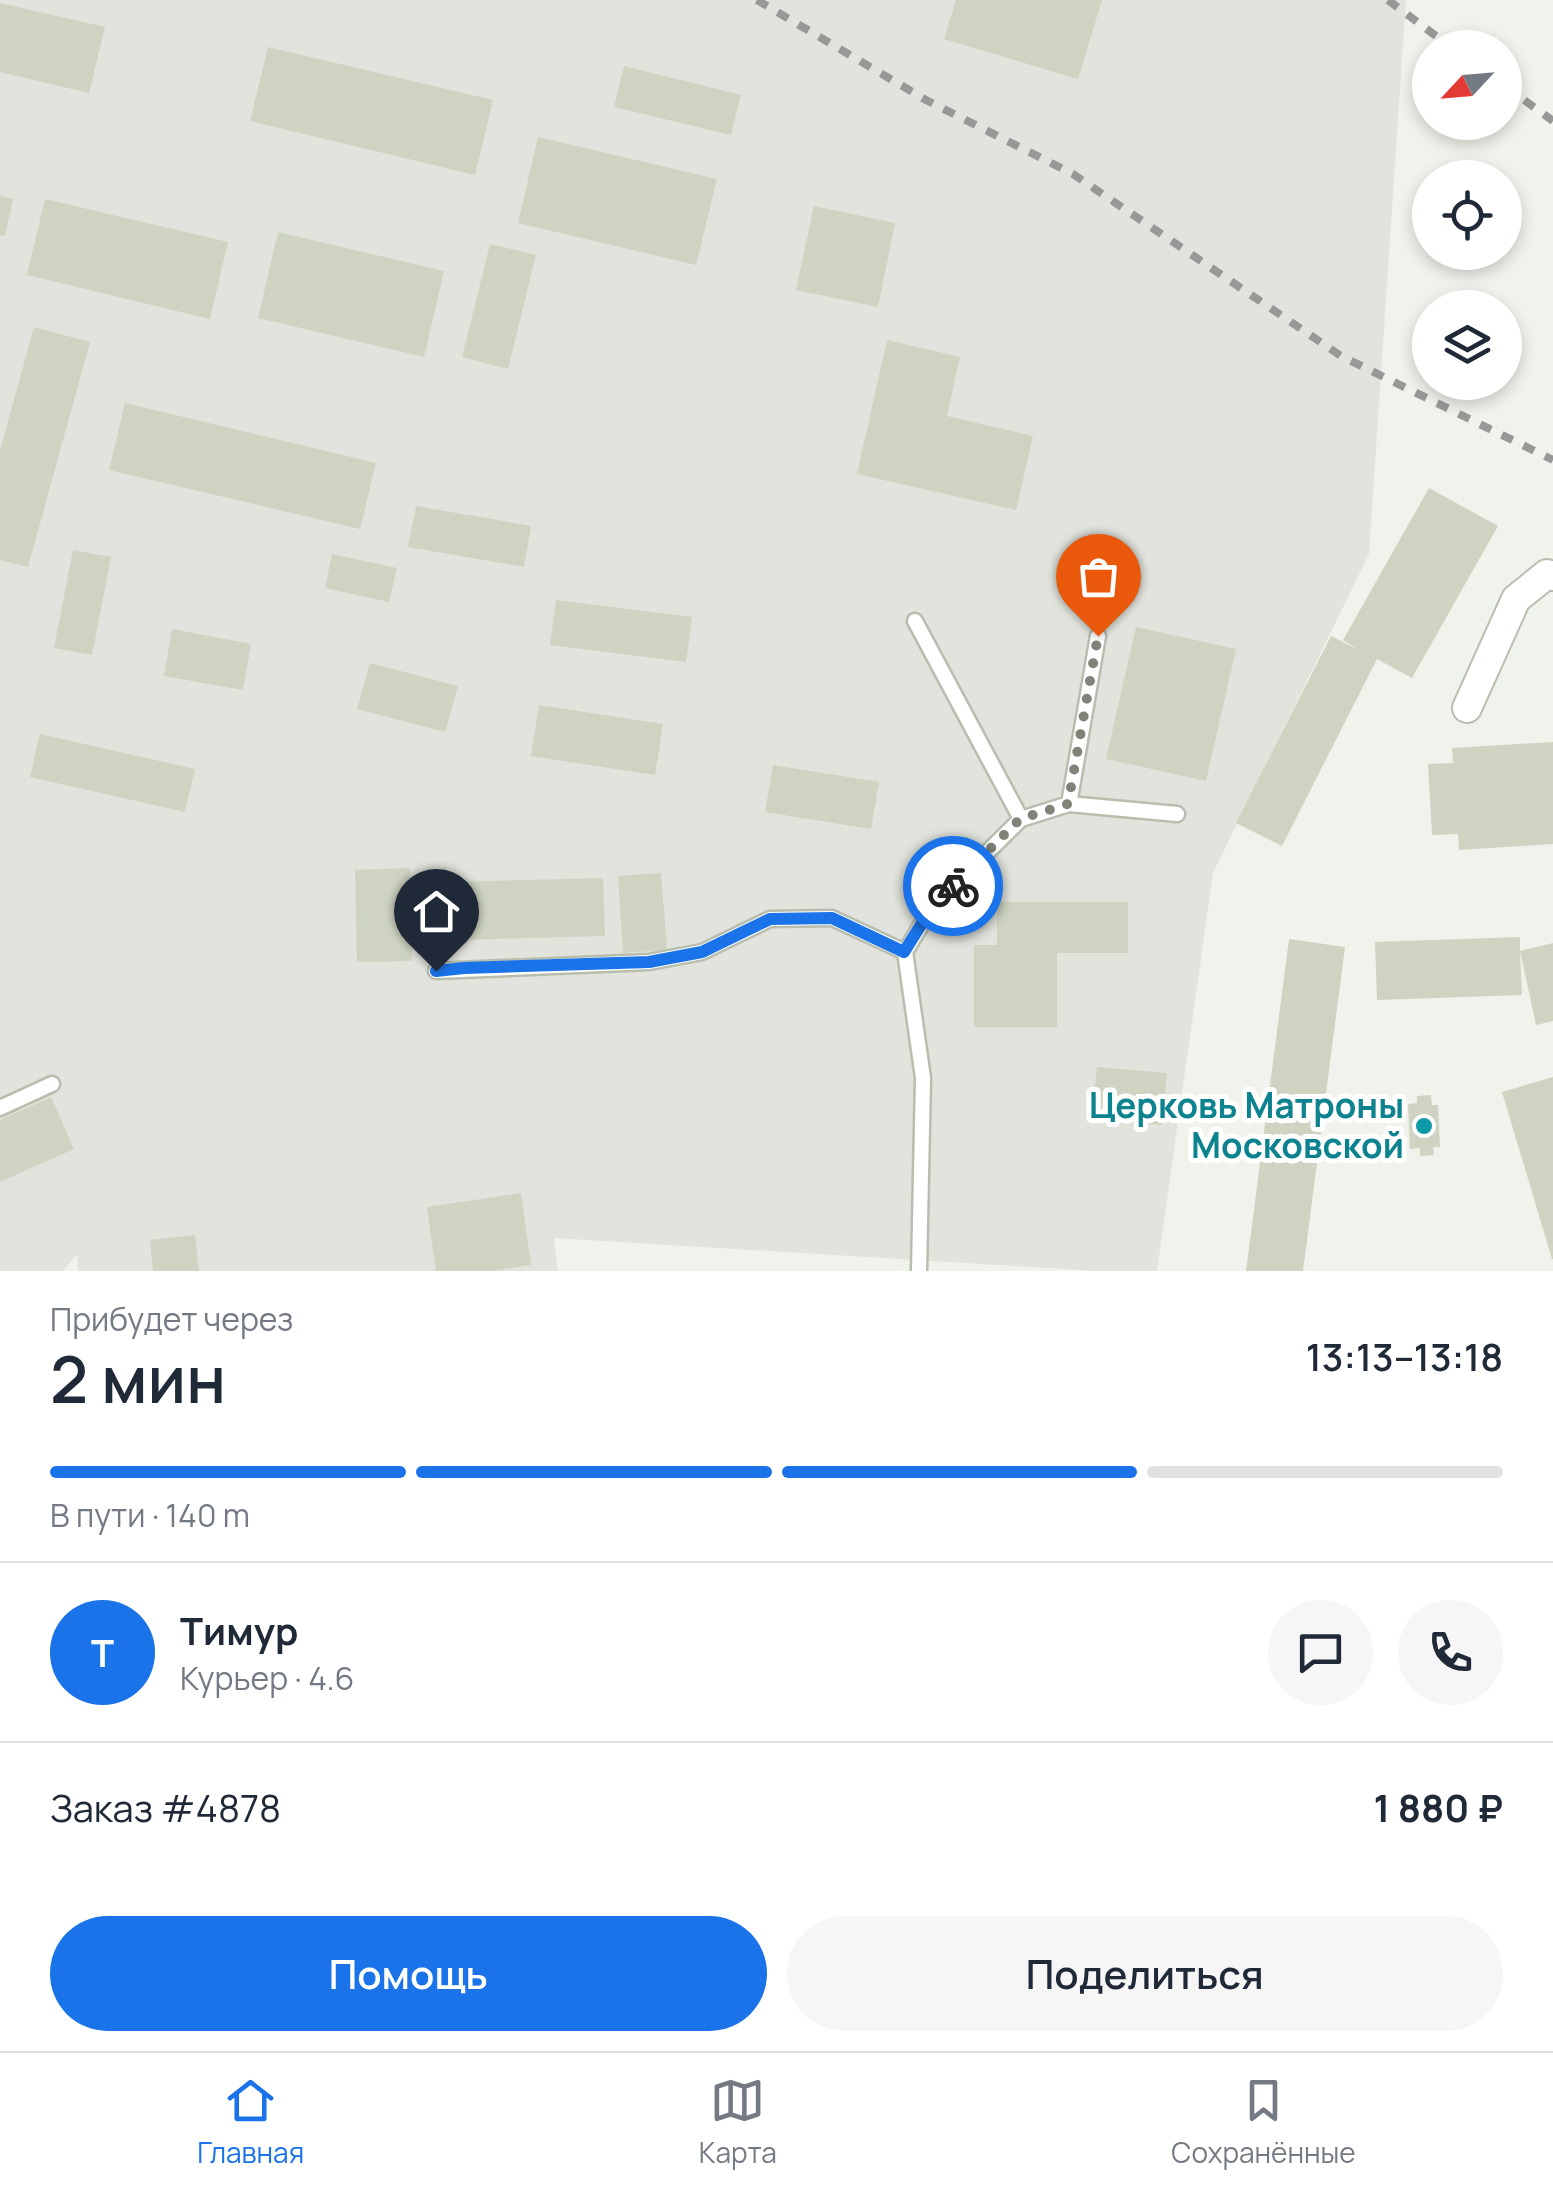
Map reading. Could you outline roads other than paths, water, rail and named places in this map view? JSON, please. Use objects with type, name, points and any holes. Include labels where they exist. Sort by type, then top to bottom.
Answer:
[{"type":"street","points":[[1467,708],[1516,599],[1548,574],[1553,576]]},
{"type":"lane","points":[[915,621],[1020,819]]},
{"type":"lane","points":[[1068,804],[1098,636]]},
{"type":"lane","points":[[919,1271],[923,1078],[904,952],[932,907],[1020,819],[1068,804],[1176,814]]},
{"type":"lane","points":[[436,971],[649,962],[702,952],[770,919],[832,918],[904,952]]},
{"type":"lane","points":[[0,1108],[52,1084]]},
{"type":"railway","points":[[757,0],[926,100],[1073,174],[1341,356],[1553,460]]},
{"type":"railway","points":[[1388,0],[1428,30]]},
{"type":"railway","points":[[1522,98],[1553,121]]},
{"type":"place","name":"Церковь Матроны Московской","points":[[1424,1126]]}]
